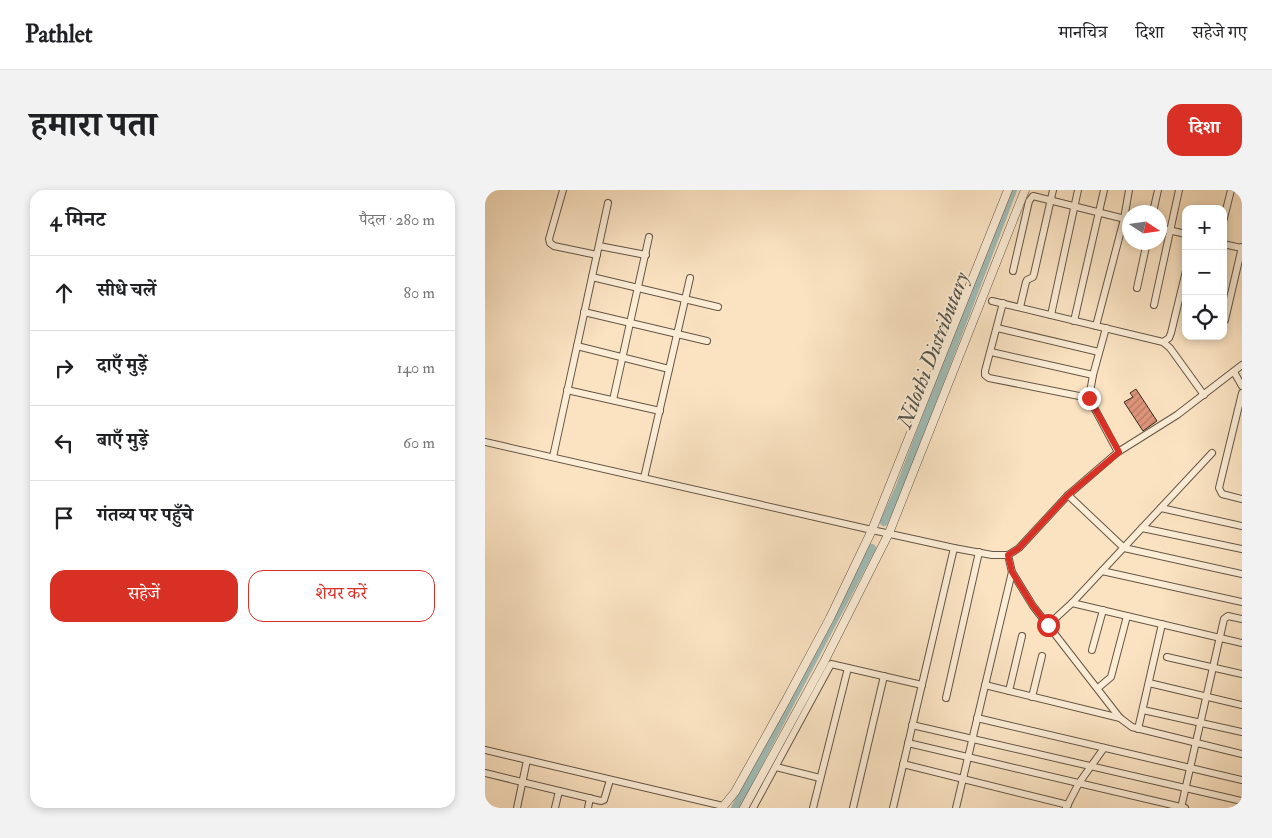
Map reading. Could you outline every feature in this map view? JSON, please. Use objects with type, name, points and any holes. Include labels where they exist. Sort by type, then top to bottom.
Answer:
[{"type":"street","points":[[563,190],[549,239],[550,243],[554,246],[597,255]]},
{"type":"street","points":[[485,750],[722,807],[735,792],[784,704],[830,618],[872,530],[1008,190]]},
{"type":"street","points":[[753,808],[776,767],[828,663],[889,533],[1025,190]]},
{"type":"street","points":[[1020,307],[1026,282],[1034,274],[1053,190]]},
{"type":"street","points":[[1051,315],[1079,190]]},
{"type":"street","points":[[1074,320],[1104,190]]},
{"type":"street","points":[[1128,205],[1129,190]]},
{"type":"street","points":[[1155,205],[1158,190]]},
{"type":"street","points":[[1154,305],[1179,190]]},
{"type":"street","points":[[1227,206],[1231,190]]},
{"type":"street","points":[[1013,271],[1029,201],[1033,196],[1122,218]]},
{"type":"street","points":[[553,457],[609,203]]},
{"type":"street","points":[[1169,230],[1182,233]]},
{"type":"street","points":[[1096,326],[1122,236]]},
{"type":"street","points":[[613,400],[649,238]]},
{"type":"street","points":[[1227,245],[1242,248],[1227,312]]},
{"type":"street","points":[[599,246],[646,255]]},
{"type":"street","points":[[1137,288],[1145,250]]},
{"type":"street","points":[[592,277],[718,307]]},
{"type":"street","points":[[644,478],[690,278]]},
{"type":"street","points":[[1163,342],[1169,338],[1171,333],[1182,288]]},
{"type":"street","points":[[992,301],[1163,342],[1170,348],[1204,395]]},
{"type":"street","points":[[1003,303],[985,375],[989,378],[1089,398]]},
{"type":"street","points":[[584,312],[707,341]]},
{"type":"street","points":[[997,328],[1099,352]]},
{"type":"street","points":[[1106,328],[1089,398],[1119,452]]},
{"type":"street","points":[[577,346],[669,369]]},
{"type":"street","points":[[991,352],[1093,376]]},
{"type":"street","points":[[485,442],[954,548],[1008,555],[1019,548],[1068,495],[1119,452],[1204,395],[1242,365]]},
{"type":"street","points":[[1234,372],[1242,386]]},
{"type":"street","points":[[567,390],[660,411]]},
{"type":"street","points":[[1242,396],[1219,488],[1222,494],[1242,499]]},
{"type":"street","points":[[1048,625],[1073,603],[1212,453]]},
{"type":"street","points":[[1068,495],[1124,548],[1242,574]]},
{"type":"street","points":[[1161,508],[1242,526]]},
{"type":"street","points":[[1142,528],[1242,549]]},
{"type":"street","points":[[893,808],[954,548]]},
{"type":"street","points":[[946,698],[979,552]]},
{"type":"street","points":[[1008,555],[1012,572],[1033,606],[1120,718],[1131,728],[1242,754]]},
{"type":"street","points":[[1102,571],[1242,602]]},
{"type":"street","points":[[959,807],[963,779],[1012,572]]},
{"type":"street","points":[[1073,603],[1242,643]]},
{"type":"street","points":[[1092,650],[1103,610]]},
{"type":"street","points":[[1098,688],[1111,676],[1127,616]]},
{"type":"street","points":[[908,743],[1182,808],[1185,788],[1226,616],[1242,619]]},
{"type":"street","points":[[1138,729],[1162,624]]},
{"type":"street","points":[[1009,691],[1022,636]]},
{"type":"street","points":[[1032,697],[1042,656]]},
{"type":"street","points":[[1167,657],[1242,674]]},
{"type":"street","points":[[828,663],[922,685]]},
{"type":"street","points":[[744,808],[828,663]]},
{"type":"street","points":[[813,808],[849,668]]},
{"type":"street","points":[[853,808],[884,676]]},
{"type":"street","points":[[1149,683],[1242,705]]},
{"type":"street","points":[[985,685],[1120,718]]},
{"type":"street","points":[[1143,710],[1242,732]]},
{"type":"street","points":[[977,718],[1242,780]]},
{"type":"street","points":[[912,725],[1242,802]]},
{"type":"street","points":[[903,764],[1067,807],[1079,784],[1104,748]]},
{"type":"street","points":[[517,808],[527,760]]},
{"type":"street","points":[[776,767],[820,778]]},
{"type":"street","points":[[485,773],[604,800],[610,780]]},
{"type":"street","points":[[555,808],[559,791]]},
{"type":"street","points":[[588,808],[590,798]]},
{"type":"building","points":[[1136,389],[1157,421],[1143,431],[1124,402],[1133,397],[1130,393]]},
{"type":"waterway","name":"Nilothi Distributary","points":[[884,522],[900,486],[1013,190]]},
{"type":"waterway","name":"Nilothi Distributary","points":[[735,808],[872,548]]},
{"type":"route","points":[[1048,625],[1033,606],[1012,572],[1008,555],[1019,548],[1068,495],[1119,452],[1089,398]]}]
